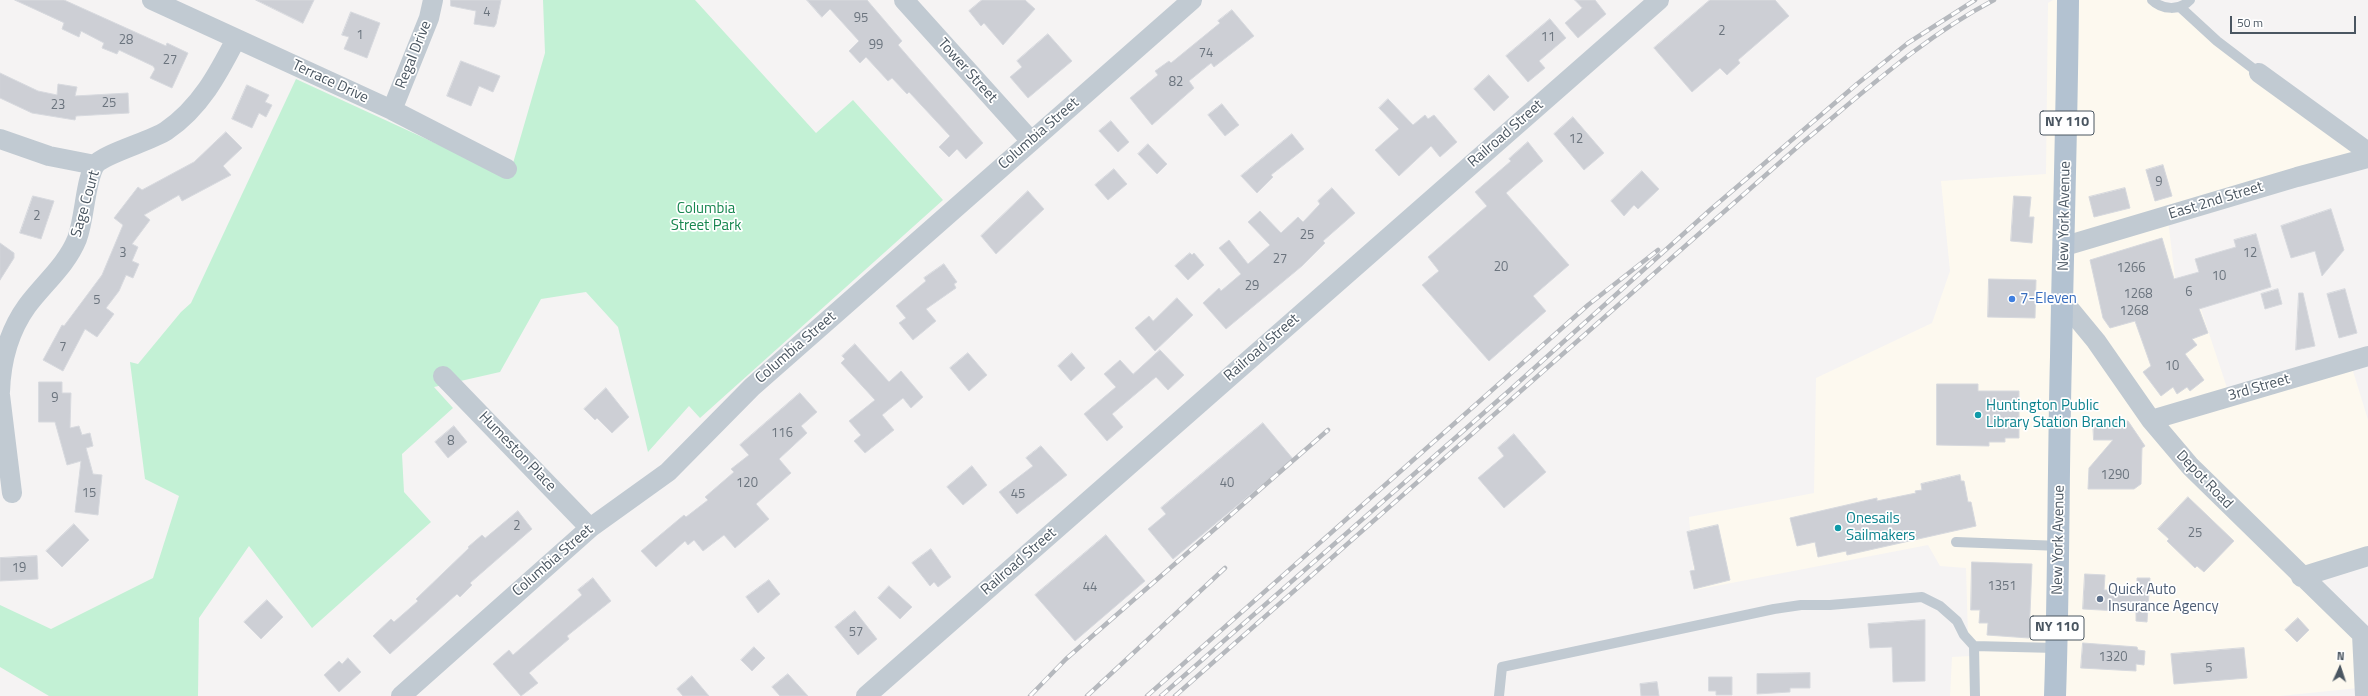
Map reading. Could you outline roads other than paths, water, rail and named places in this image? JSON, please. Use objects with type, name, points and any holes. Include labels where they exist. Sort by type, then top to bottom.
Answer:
[{"type":"main road","name":"New York Avenue","points":[[2054,696],[2060,546],[2062,301],[2065,246],[2068,0]]},
{"type":"street","name":"Terrace Drive","points":[[152,0],[392,110],[507,169]]},
{"type":"street","name":"Regal Drive","points":[[392,110],[429,18],[434,0]]},
{"type":"street","name":"Tower Street","points":[[904,0],[1031,141]]},
{"type":"street","name":"Columbia Street","points":[[402,696],[590,528],[668,472],[752,387],[1192,0]]},
{"type":"street","name":"Railroad Street","points":[[866,696],[1659,0]]},
{"type":"street","name":"Sage Court","points":[[0,392],[1,371],[15,328],[26,307],[65,261],[77,239],[85,215],[89,185],[96,165],[110,156],[165,132],[194,108],[218,76],[236,39]]},
{"type":"street","points":[[2259,73],[2368,152]]},
{"type":"street","points":[[0,139],[48,156],[96,165]]},
{"type":"street","name":"East 2nd Street","points":[[2065,246],[2297,177],[2368,158]]},
{"type":"street","name":"Depot Road","points":[[2062,301],[2096,341],[2150,420],[2190,466],[2301,577],[2365,637]]},
{"type":"street","name":"3rd Street","points":[[2150,420],[2368,356]]},
{"type":"street","name":"Humeston Place","points":[[443,376],[590,528]]},
{"type":"street","points":[[0,396],[12,493]]},
{"type":"street","points":[[2301,577],[2368,556]]},
{"type":"street","points":[[2364,696],[2365,637]]},
{"type":"lane","points":[[2152,0],[2162,7],[2180,7],[2190,0]]},
{"type":"lane","points":[[2180,7],[2216,41],[2259,73]]},
{"type":"lane","points":[[1956,542],[2060,546]]},
{"type":"lane","points":[[1499,696],[1502,667],[1801,605],[1830,605],[1922,597],[1940,606],[1957,621],[1964,635],[1974,646],[1975,696]]},
{"type":"lane","points":[[1974,646],[2056,648]]},
{"type":"railway","points":[[1161,696],[1511,389],[1710,210],[1857,84],[1908,43],[1975,0]]},
{"type":"railway","points":[[1175,696],[1802,143],[1918,48],[1968,15],[1994,0]]},
{"type":"railway","points":[[1147,696],[1588,305],[1658,250]]},
{"type":"railway","points":[[1030,696],[1066,659],[1328,430]]},
{"type":"railway","points":[[1087,696],[1225,568]]},
{"type":"place","name":"7-Eleven","points":[[2012,299]]},
{"type":"place","name":"Huntington Public Library Station Branch","points":[[1978,415]]},
{"type":"place","name":"Onesails Sailmakers","points":[[1838,528]]},
{"type":"place","name":"Quick Auto Insurance Agency","points":[[2100,599]]},
{"type":"park label","name":"Columbia Street Park","points":[[706,218]]}]
